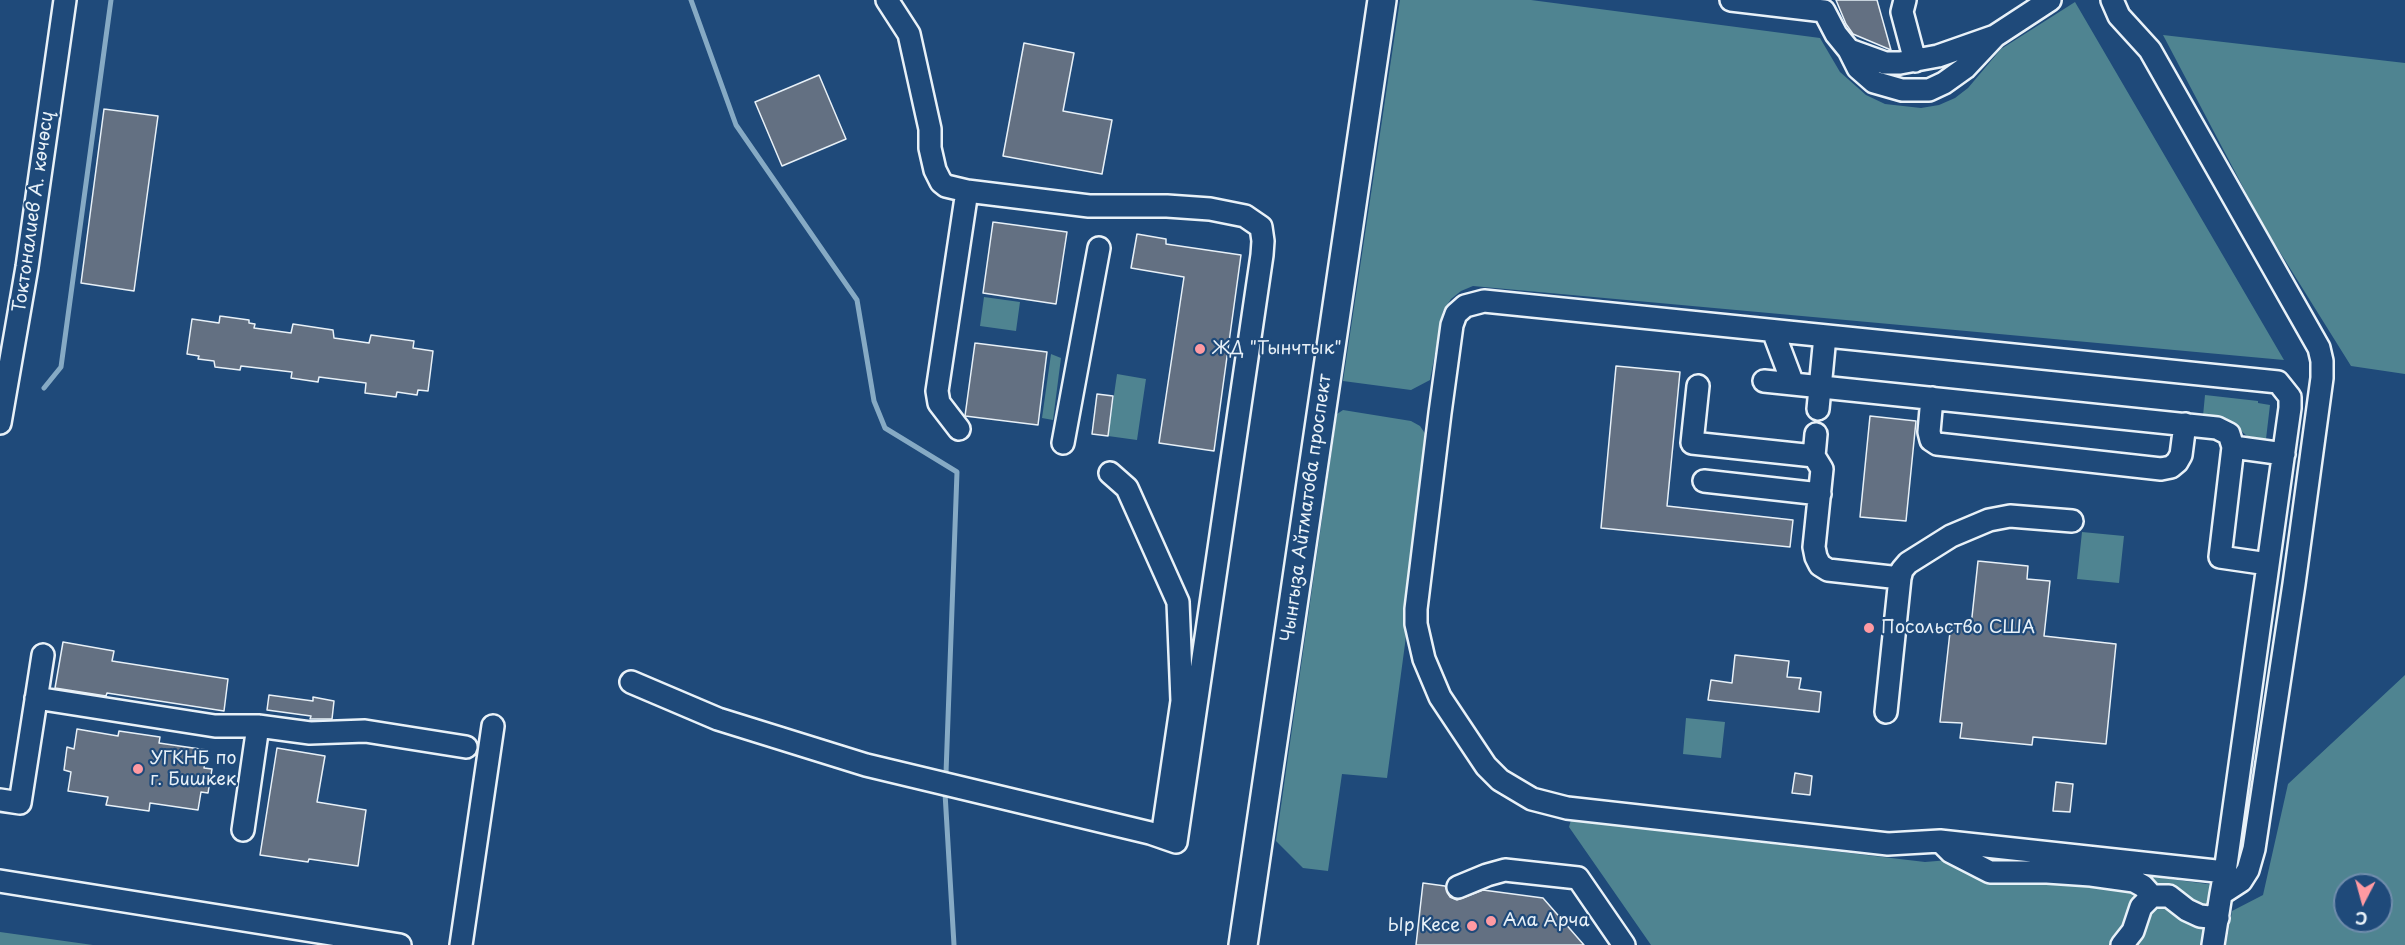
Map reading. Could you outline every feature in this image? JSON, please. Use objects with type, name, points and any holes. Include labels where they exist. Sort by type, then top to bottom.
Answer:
[{"type":"main road","name":"Чынгыза Айтматова проспект","points":[[1243,945],[1382,0]]},
{"type":"street","name":"Токтоналиев А. көчөсү","points":[[0,423],[27,267],[64,0]]},
{"type":"street","points":[[887,0],[909,34],[930,129],[930,148],[935,170],[941,182],[946,186],[967,191],[1089,206],[1167,206],[1222,211],[1245,216],[1261,227],[1262,255],[1169,839]]},
{"type":"street","points":[[1731,0],[1824,11],[1858,68],[1874,82],[1902,90],[1921,91],[1937,87],[1965,68],[1995,36],[2050,0]]},
{"type":"street","points":[[1905,0],[1902,12],[1914,60]]},
{"type":"street","points":[[2112,0],[2119,16],[2150,50],[2319,348],[2322,362],[2322,378],[2296,570],[2254,849],[2248,870],[2241,881],[2222,894]]},
{"type":"street","points":[[1849,50],[1885,63],[1914,60],[1995,36]]},
{"type":"street","points":[[1914,60],[1937,70],[1937,87]]},
{"type":"street","points":[[1902,90],[1896,77],[1914,60]]},
{"type":"street","points":[[959,429],[939,403],[937,391],[967,191]]},
{"type":"street","points":[[1063,443],[1099,248]]},
{"type":"street","points":[[2213,945],[2222,894],[2290,408],[2290,397],[2278,382],[1484,301],[1465,306],[1456,314],[1452,326],[1416,624],[1424,658],[1440,697],[1486,766],[1500,780],[1532,799],[1567,808],[1888,844],[1940,841],[2225,872]]},
{"type":"street","points":[[1773,331],[1793,384]]},
{"type":"street","points":[[1818,410],[1825,336]]},
{"type":"street","points":[[1764,381],[2224,429],[2229,434],[2233,447],[2220,557],[2268,564]]},
{"type":"street","points":[[1698,386],[1692,443],[1814,456]]},
{"type":"street","points":[[1932,398],[1929,432],[1931,440],[1937,444],[2161,469],[2171,467],[2181,455],[2185,424]]},
{"type":"street","points":[[1816,434],[1814,456],[1822,469],[1814,547],[1820,565],[1828,570],[1900,578]]},
{"type":"street","points":[[2233,447],[2284,454]]},
{"type":"street","points":[[1110,473],[1127,488],[1178,602],[1182,701],[1169,839]]},
{"type":"street","points":[[1704,481],[1820,494]]},
{"type":"street","points":[[1886,712],[1900,578],[1902,570],[1908,563],[1951,536],[1979,524],[2010,516],[2072,522]]},
{"type":"street","points":[[0,800],[20,803],[43,655]]},
{"type":"street","points":[[632,682],[718,719],[866,765],[1169,839]]},
{"type":"street","points":[[36,698],[215,726],[258,726],[310,733],[365,731],[466,747]]},
{"type":"street","points":[[243,830],[258,726]]},
{"type":"street","points":[[461,945],[493,726]]},
{"type":"street","points":[[1940,841],[1951,852],[1990,872],[2047,872],[2134,881],[2143,886],[2152,896]]},
{"type":"street","points":[[1458,887],[1505,870],[1578,878],[1624,945]]},
{"type":"street","points":[[0,881],[400,945]]},
{"type":"street","points":[[2122,945],[2133,931],[2141,907],[2152,896],[2169,896],[2194,913],[2218,918]]},
{"type":"green space","points":[[1400,0],[1531,0],[1820,38],[1840,72],[1866,95],[1885,104],[1921,108],[1939,105],[1955,98],[1968,88],[2001,49],[2075,2],[2284,360],[1473,286],[1461,291],[1451,299],[1443,311],[1430,380],[1411,390],[1343,381]]},
{"type":"green space","points":[[2163,35],[2405,63],[2405,374],[2351,366],[2263,225]]},
{"type":"green space","points":[[984,297],[1020,302],[1016,331],[980,326]]},
{"type":"green space","points":[[1051,354],[1061,358],[1053,420],[1042,418]]},
{"type":"green space","points":[[1117,374],[1146,379],[1137,440],[1108,436]]},
{"type":"green space","points":[[2205,395],[2258,401],[2258,403],[2270,405],[2266,439],[2247,436],[2226,418],[2203,416]]},
{"type":"green space","points":[[1343,410],[1411,421],[1420,426],[1426,435],[1405,644],[1387,778],[1342,774],[1328,871],[1303,868],[1276,841],[1337,414]]},
{"type":"green space","points":[[2082,532],[2124,536],[2119,583],[2077,579]]},
{"type":"green space","points":[[2405,675],[2405,945],[2226,945],[2232,911],[2263,895],[2288,784]]},
{"type":"green space","points":[[1686,718],[1725,722],[1721,758],[1683,754]]},
{"type":"green space","points":[[1571,820],[1925,862],[1996,856],[2215,885],[2205,945],[1651,945],[1569,827]]},
{"type":"green space","points":[[0,932],[93,945],[0,945]]},
{"type":"building","points":[[1836,0],[1877,0],[1891,50],[1853,34]]},
{"type":"building","points":[[1024,43],[1074,53],[1063,111],[1112,120],[1102,174],[1003,156]]},
{"type":"building","points":[[819,75],[846,139],[782,166],[755,102]]},
{"type":"building","points":[[104,109],[158,116],[134,291],[81,283]]},
{"type":"building","points":[[993,222],[1067,232],[1056,304],[983,293]]},
{"type":"building","name":"ЖД \"Тынчтык\"","points":[[1137,234],[1166,239],[1166,244],[1241,255],[1214,451],[1159,443],[1184,277],[1131,268]]},
{"type":"building","points":[[220,316],[249,320],[249,323],[255,324],[254,328],[291,333],[293,324],[333,330],[334,338],[369,343],[371,335],[414,341],[413,348],[433,351],[428,391],[418,390],[417,395],[397,392],[396,397],[365,393],[366,383],[319,377],[318,382],[291,378],[292,372],[241,366],[240,370],[215,367],[214,361],[198,359],[199,356],[187,354],[192,319],[219,323]]},
{"type":"building","points":[[975,343],[1047,352],[1038,425],[965,416]]},
{"type":"building","points":[[1616,366],[1680,372],[1667,506],[1793,520],[1790,547],[1601,528]]},
{"type":"building","points":[[1097,394],[1113,396],[1108,436],[1092,434]]},
{"type":"building","points":[[1870,416],[1916,421],[1906,521],[1860,517]]},
{"type":"building","points":[[1978,561],[2028,566],[2027,579],[2050,581],[2044,636],[2116,644],[2106,744],[2033,737],[2032,745],[1960,738],[1962,723],[1940,722],[1951,623],[1971,626]]},
{"type":"building","points":[[63,642],[114,651],[112,661],[228,679],[224,711],[107,693],[106,696],[55,688]]},
{"type":"building","points":[[1735,655],[1789,661],[1787,677],[1801,678],[1799,689],[1821,692],[1819,712],[1708,700],[1711,680],[1732,683]]},
{"type":"building","points":[[269,695],[313,701],[313,697],[334,701],[332,719],[310,719],[311,716],[267,710]]},
{"type":"building","name":"УГКНБ по г. Бишкек","points":[[77,729],[118,736],[119,731],[160,737],[159,743],[207,750],[204,768],[212,769],[208,793],[201,792],[198,810],[150,803],[149,811],[106,805],[108,797],[68,791],[71,772],[64,770],[67,747],[74,749]]},
{"type":"building","points":[[277,748],[325,756],[317,802],[366,810],[358,866],[260,855]]},
{"type":"building","points":[[1795,773],[1812,776],[1810,795],[1792,793]]},
{"type":"building","points":[[2056,782],[2073,784],[2070,812],[2053,811]]},
{"type":"building","name":"Ала Арча","points":[[1423,883],[1445,886],[1450,897],[1457,900],[1483,890],[1543,898],[1584,945],[1416,945]]},
{"type":"waterway","points":[[44,388],[61,367],[111,0]]},
{"type":"waterway","points":[[691,0],[736,125],[857,300],[874,401],[885,428],[957,472],[946,773]]},
{"type":"waterway","points":[[945,793],[954,945]]},
{"type":"place","name":"ЖД \"Тынчтык\"","points":[[1200,349]]},
{"type":"place","name":"Посольство США","points":[[1869,628]]},
{"type":"place","name":"УГКНБ по г. Бишкек","points":[[138,769]]},
{"type":"place","name":"Ала Арча","points":[[1491,921]]},
{"type":"place","name":"Ыр Кесе","points":[[1472,926]]}]
